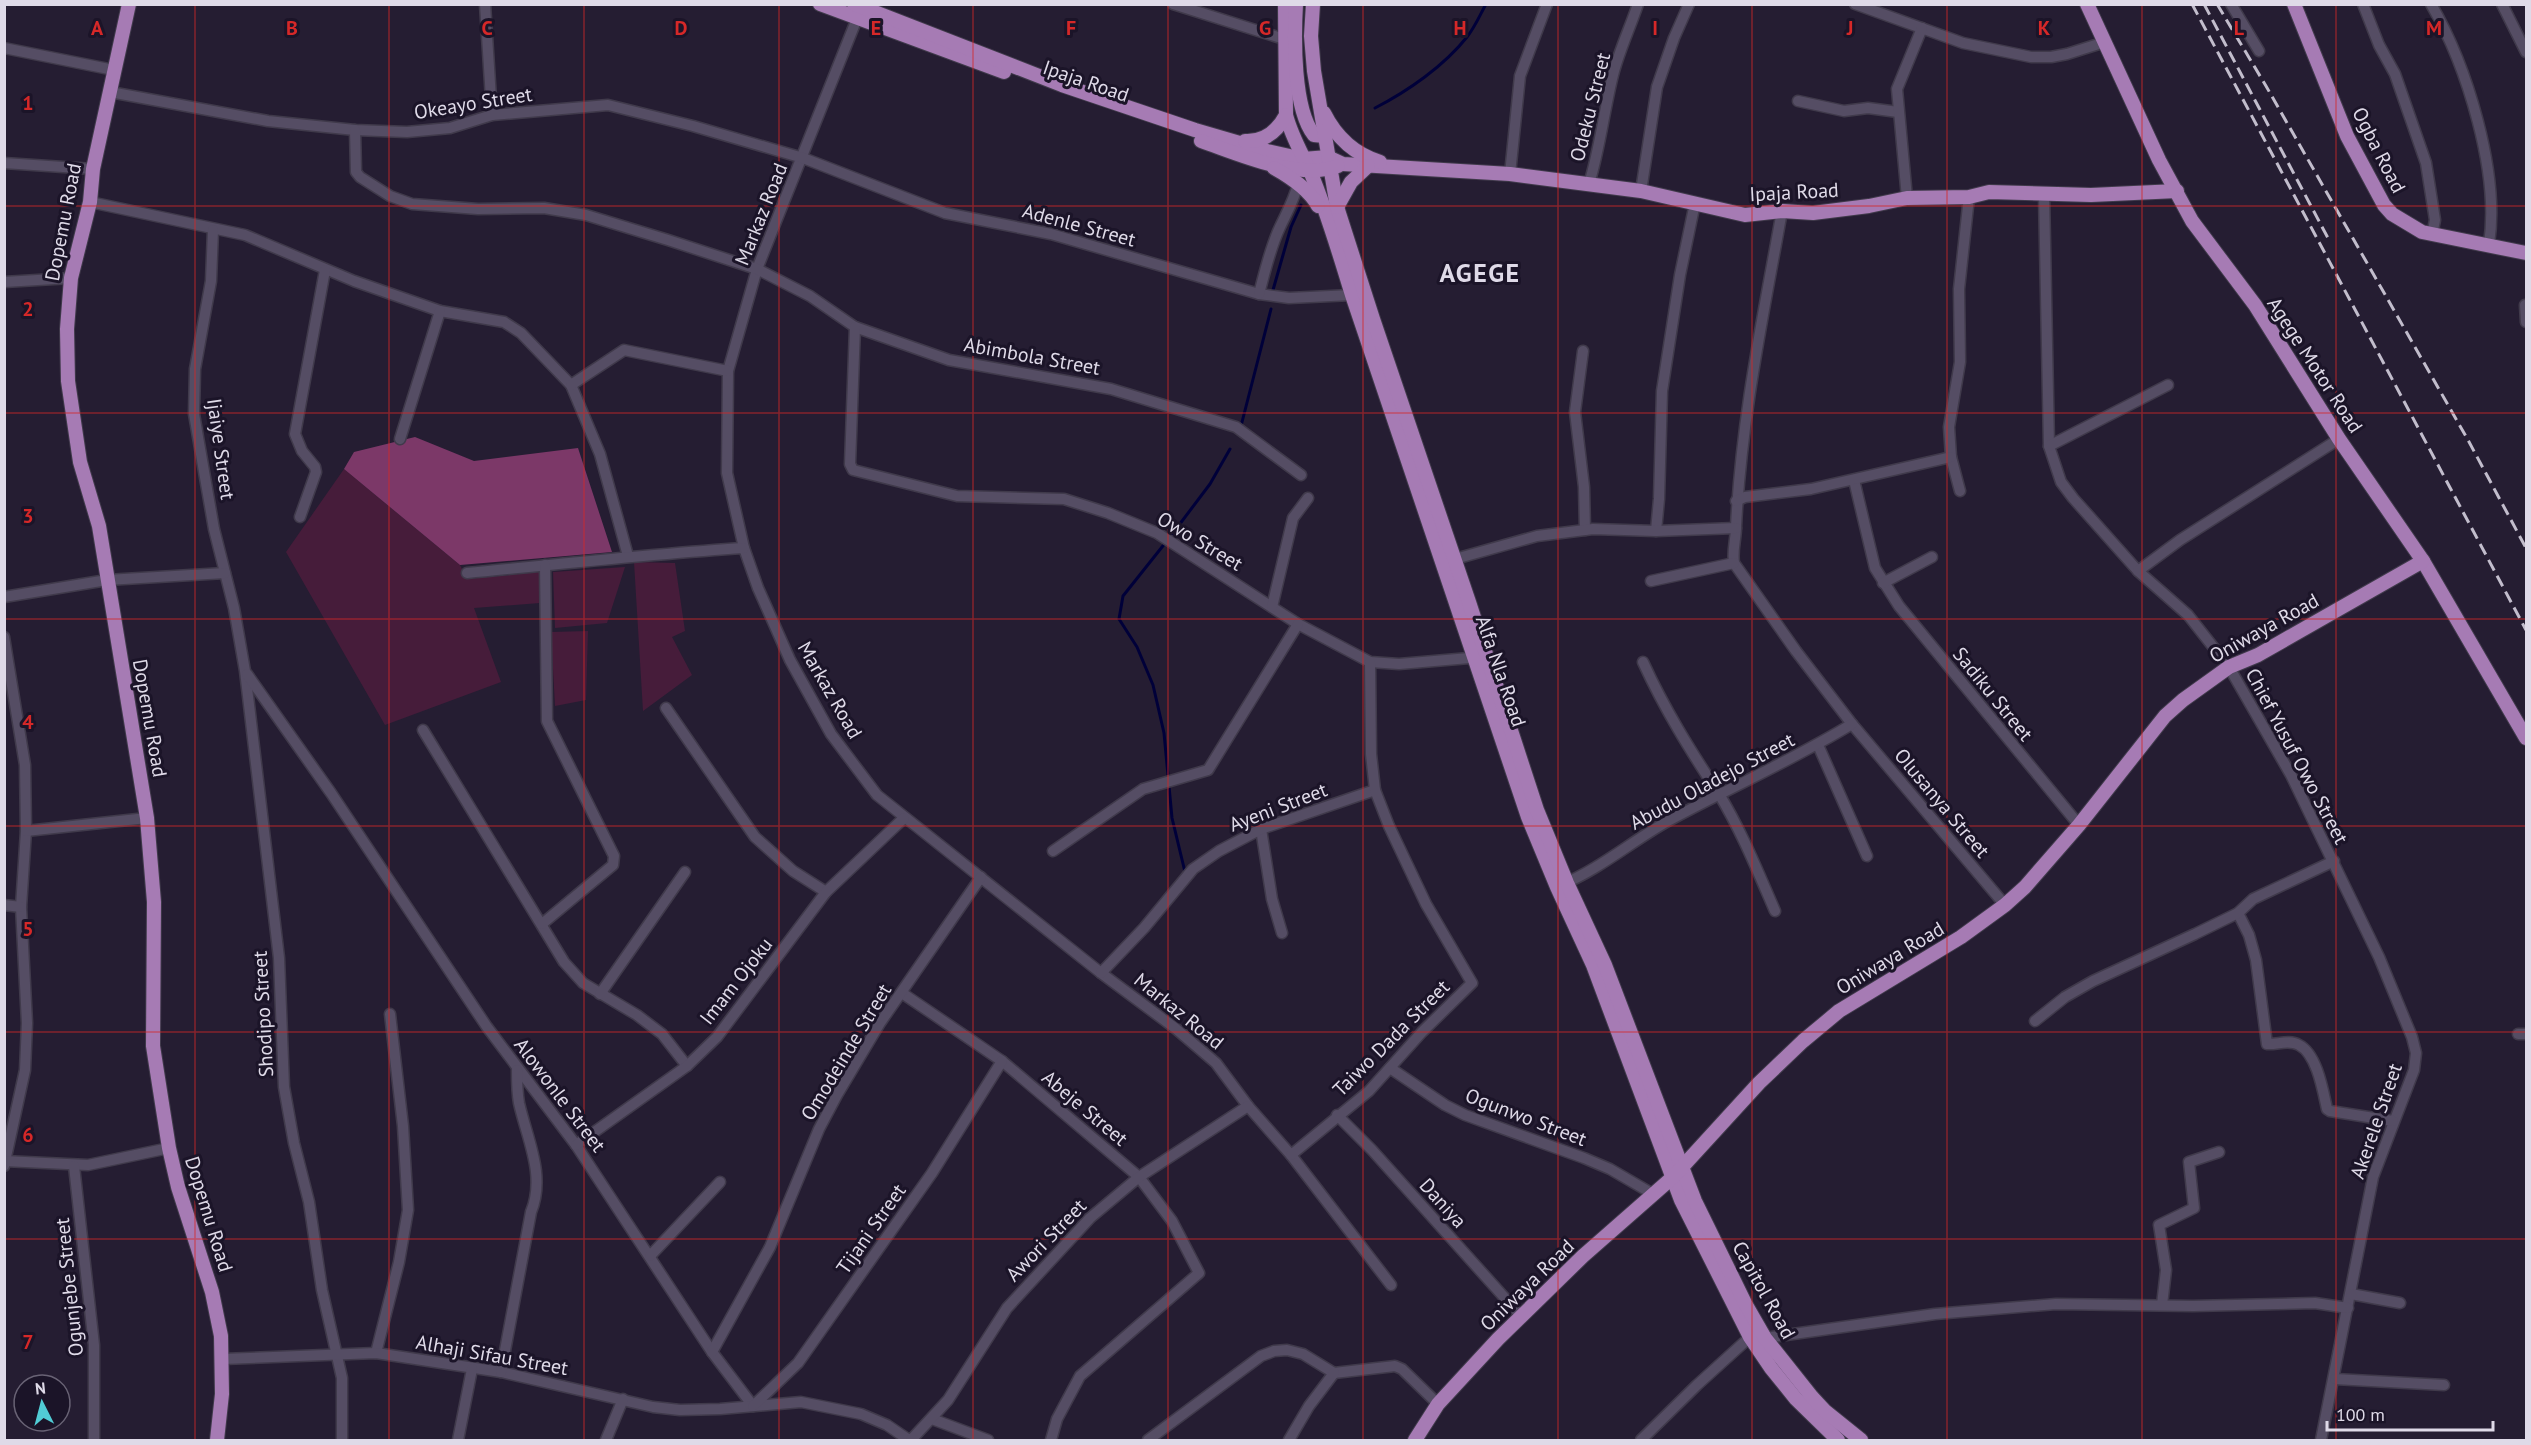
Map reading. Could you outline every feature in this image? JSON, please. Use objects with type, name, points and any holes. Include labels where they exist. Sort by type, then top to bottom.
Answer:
[{"type":"main road","name":"Dopemu Road","points":[[129,4],[93,169],[90,202],[71,278],[67,329],[68,381],[80,462],[99,526],[147,818],[154,902],[153,1046],[168,1148],[216,1309],[223,1359],[217,1440]]},
{"type":"main road","name":"Ipaja Road","points":[[820,4],[859,8],[1062,85],[1306,165]]},
{"type":"main road","name":"Alfa Nla Road","points":[[1285,4],[1286,115],[1289,129],[1306,165],[1357,292],[1455,559],[1482,657]]},
{"type":"main road","points":[[1296,4],[1295,54],[1302,108],[1309,129],[1314,135],[1324,136]]},
{"type":"main road","name":"Alfa Nla Road","points":[[1313,4],[1311,36],[1318,103],[1324,136],[1334,164],[1337,207],[1357,292],[1562,885],[1677,1172]]},
{"type":"main road","name":"Agege Motor Road","points":[[2087,4],[2159,160],[2192,220],[2255,306],[2340,439],[2423,561],[2526,738]]},
{"type":"main road","name":"Ogba Road","points":[[2294,4],[2347,136],[2384,205],[2392,214],[2422,232],[2432,235],[2489,244],[2526,253]]},
{"type":"main road","name":"Ipaja Road","points":[[859,8],[1073,98],[1264,162],[1510,174],[1641,191],[1745,214],[1782,211],[1813,213],[1869,206],[1907,198],[1969,197],[1989,192],[2091,195],[2177,191]]},
{"type":"main road","points":[[1318,103],[1341,139],[1366,158],[1396,168]]},
{"type":"main road","points":[[1223,138],[1248,142],[1259,140],[1280,126],[1286,115]]},
{"type":"main road","points":[[1264,162],[1298,184],[1314,199],[1334,233]]},
{"type":"main road","points":[[1337,207],[1350,182],[1368,166]]},
{"type":"main road","name":"Oniwaya Road","points":[[1415,1440],[1438,1404],[1521,1316],[1583,1256],[1677,1172],[1759,1083],[1803,1041],[1839,1011],[1961,937],[2005,905],[2025,886],[2079,825],[2165,716],[2183,700],[2229,667],[2258,655],[2423,561]]},
{"type":"main road","name":"Capitol Road","points":[[1677,1172],[1702,1244],[1750,1337],[1796,1399],[1838,1440]]},
{"type":"main road","name":"Capitol Road","points":[[1677,1172],[1695,1202],[1765,1338],[1825,1411],[1860,1440]]},
{"type":"street","points":[[485,4],[492,115]]},
{"type":"street","points":[[1173,4],[1284,39]]},
{"type":"street","points":[[1510,174],[1520,76],[1547,4]]},
{"type":"street","name":"Odeku Street","points":[[1589,184],[1597,156],[1601,123],[1613,74],[1638,4]]},
{"type":"street","points":[[1641,191],[1657,87],[1689,4]]},
{"type":"street","points":[[1855,4],[1963,43],[2031,57],[2067,54],[2105,42]]},
{"type":"street","points":[[2231,4],[2259,51]]},
{"type":"street","points":[[2363,4],[2379,45],[2395,74],[2426,163],[2434,220],[2432,235]]},
{"type":"street","points":[[2431,4],[2440,19],[2465,80],[2487,158],[2492,229],[2489,244]]},
{"type":"street","points":[[2502,4],[2526,52]]},
{"type":"street","name":"Markaz Road","points":[[859,8],[757,269],[728,371],[727,473],[744,548],[758,588],[790,660],[831,734],[877,795],[1216,1063],[1248,1106],[1291,1155],[1390,1285]]},
{"type":"street","points":[[1907,198],[1897,89],[1922,28]]},
{"type":"street","points":[[4,48],[114,70]]},
{"type":"street","name":"Okeayo Street","points":[[110,92],[268,121],[355,130],[407,132],[450,128],[492,115],[608,105],[693,126],[802,158]]},
{"type":"street","points":[[1798,101],[1844,111],[1868,108],[1898,112]]},
{"type":"street","name":"Abimbola Street","points":[[355,130],[356,172],[390,196],[412,204],[440,207],[544,207],[586,215],[757,269],[810,296],[855,327],[949,360],[1111,389],[1236,427],[1301,475]]},
{"type":"street","name":"Adenle Street","points":[[802,158],[945,213],[1051,234],[1259,294],[1289,298],[1357,292]]},
{"type":"street","points":[[4,163],[93,169]]},
{"type":"street","points":[[1259,294],[1269,254],[1293,203],[1298,184]]},
{"type":"street","name":"Chief Yusuf Owo Street","points":[[2044,194],[2049,446],[2061,482],[2138,571],[2188,615],[2229,667],[2290,775],[2334,861]]},
{"type":"street","points":[[1960,491],[1951,456],[1949,427],[1960,362],[1959,289],[1969,197]]},
{"type":"street","points":[[90,202],[245,235],[306,259],[325,270],[440,311],[504,322],[521,333],[571,385],[600,454],[628,556]]},
{"type":"street","points":[[1656,531],[1662,391],[1680,275],[1695,203]]},
{"type":"street","points":[[1651,581],[1734,563],[1736,501],[1744,417],[1782,211]]},
{"type":"street","name":"Ijaiye Street","points":[[213,230],[211,281],[195,369],[194,414],[214,529],[234,608],[245,671]]},
{"type":"street","points":[[300,517],[316,472],[315,467],[302,451],[296,434],[325,270]]},
{"type":"street","points":[[4,282],[71,278]]},
{"type":"street","points":[[2525,305],[2526,322]]},
{"type":"street","points":[[400,439],[440,311]]},
{"type":"street","name":"Owo Street","points":[[855,327],[850,464],[853,470],[860,474],[957,496],[1064,499],[1157,532],[1298,624],[1370,662],[1399,664],[1482,657]]},
{"type":"street","points":[[571,385],[624,350],[728,371]]},
{"type":"street","points":[[1583,351],[1575,412],[1584,487],[1585,530]]},
{"type":"street","points":[[2049,446],[2169,385]]},
{"type":"street","points":[[2138,571],[2180,540],[2340,439]]},
{"type":"street","points":[[1736,501],[1745,497],[1811,489],[1854,480],[1951,456]]},
{"type":"street","name":"Sadiku Street","points":[[1854,480],[1875,568],[1883,583],[1906,615],[2079,825]]},
{"type":"street","points":[[1272,607],[1293,518],[1308,498]]},
{"type":"street","points":[[1455,559],[1537,536],[1585,530],[1656,531],[1736,528]]},
{"type":"street","points":[[467,573],[628,556],[744,548]]},
{"type":"street","points":[[1883,583],[1932,557]]},
{"type":"street","name":"Olusanya Street","points":[[1734,563],[1796,651],[1852,724],[2005,905]]},
{"type":"street","points":[[542,924],[613,865],[614,861],[614,856],[547,721],[545,565]]},
{"type":"street","points":[[4,597],[107,580],[225,573]]},
{"type":"street","points":[[1053,851],[1143,789],[1160,782],[1201,774],[1208,770],[1298,624]]},
{"type":"street","points":[[4,637],[25,765],[26,831],[21,907],[25,1070],[5,1163],[74,1166],[130,1158],[168,1148]]},
{"type":"street","name":"Taiwo Dada Street","points":[[1291,1155],[1369,1091],[1472,983],[1426,904],[1389,826],[1375,790],[1371,754],[1370,662]]},
{"type":"street","points":[[1643,662],[1683,740],[1719,796],[1762,880],[1774,911]]},
{"type":"street","name":"Alowonle Street","points":[[245,671],[331,793],[425,937],[517,1070],[576,1145],[712,1352],[753,1406]]},
{"type":"street","name":"Shodipo Street","points":[[245,671],[279,958],[284,1087],[294,1143],[309,1202],[322,1290],[342,1378],[342,1440]]},
{"type":"street","points":[[666,708],[755,837],[793,871],[826,892]]},
{"type":"street","name":"Abudu Oladejo Street","points":[[1562,885],[1614,856],[1668,821],[1818,745],[1852,724]]},
{"type":"street","points":[[423,730],[564,962],[583,983],[637,1015],[662,1034],[687,1066]]},
{"type":"street","points":[[1818,745],[1867,856]]},
{"type":"street","name":"Ayeni Street","points":[[1101,973],[1144,928],[1193,869],[1219,851],[1261,829],[1375,790]]},
{"type":"street","points":[[26,831],[147,818]]},
{"type":"street","name":"Imam Ojoku","points":[[576,1145],[687,1066],[717,1037],[826,892],[904,818]]},
{"type":"street","points":[[1261,829],[1272,899],[1282,933]]},
{"type":"street","points":[[2035,1021],[2066,997],[2092,981],[2238,913],[2253,899],[2334,861]]},
{"type":"street","name":"Akerele Street","points":[[2322,1440],[2373,1177],[2414,1070],[2416,1053],[2379,957],[2334,861]]},
{"type":"street","points":[[600,994],[685,872]]},
{"type":"street","name":"Omodeinde Street","points":[[712,1352],[770,1247],[819,1129],[859,1057],[981,877]]},
{"type":"street","points":[[4,905],[21,907]]},
{"type":"street","points":[[2238,913],[2249,935],[2256,960],[2267,1044],[2285,1042],[2299,1045],[2305,1051],[2318,1071],[2327,1109],[2330,1111],[2393,1121]]},
{"type":"street","name":"Abeje Street","points":[[902,993],[1002,1061],[1139,1178],[1172,1221],[1199,1272],[1080,1376],[1057,1419],[1051,1440]]},
{"type":"street","points":[[376,1353],[399,1262],[408,1210],[403,1126],[390,1014]]},
{"type":"street","name":"Tijani Street","points":[[753,1406],[798,1363],[932,1173],[1002,1061]]},
{"type":"street","name":"Ogunwo Street","points":[[1390,1068],[1445,1105],[1610,1169],[1653,1194]]},
{"type":"street","points":[[501,1372],[531,1212],[536,1198],[536,1169],[518,1100],[517,1070]]},
{"type":"street","name":"Awori Street","points":[[910,1440],[948,1400],[1007,1308],[1090,1218],[1139,1178],[1248,1106]]},
{"type":"street","name":"Daniya","points":[[1337,1115],[1372,1150],[1521,1316]]},
{"type":"street","points":[[2162,1305],[2166,1270],[2159,1225],[2193,1208],[2189,1162],[2219,1152]]},
{"type":"street","name":"Ogunjebe Street","points":[[74,1166],[94,1345],[94,1440]]},
{"type":"street","points":[[650,1256],[720,1182]]},
{"type":"street","points":[[2351,1294],[2400,1303]]},
{"type":"street","points":[[1765,1338],[1935,1314],[2011,1306],[2101,1303],[2162,1305],[2315,1303],[2348,1308]]},
{"type":"street","points":[[1643,1440],[1697,1385],[1750,1337]]},
{"type":"street","points":[[1148,1440],[1261,1356],[1287,1350],[1303,1354],[1334,1373],[1395,1366],[1402,1369],[1438,1404]]},
{"type":"street","name":"Alhaji Sifau Street","points":[[223,1359],[376,1353],[501,1372],[653,1407],[720,1410],[753,1406]]},
{"type":"street","points":[[458,1440],[472,1369]]},
{"type":"street","points":[[1289,1440],[1309,1406],[1334,1373]]},
{"type":"street","points":[[2335,1379],[2444,1385]]},
{"type":"street","points":[[606,1440],[623,1399]]},
{"type":"street","points":[[753,1406],[801,1402],[832,1406],[861,1414],[887,1425],[910,1440]]},
{"type":"street","points":[[932,1419],[988,1440]]},
{"type":"shaded area","points":[[415,437],[474,461],[578,448],[612,552],[460,565],[344,469],[354,452]]},
{"type":"shaded area","points":[[344,469],[460,565],[467,579],[540,572],[540,603],[474,608],[501,682],[385,725],[286,552]]},
{"type":"shaded area","points":[[634,562],[675,563],[685,631],[672,637],[692,675],[643,711]]},
{"type":"shaded area","points":[[625,567],[607,623],[555,628],[553,572]]},
{"type":"shaded area","points":[[588,631],[586,700],[555,706],[551,632]]},
{"type":"waterway","points":[[1375,108],[1413,86],[1448,58],[1470,33],[1486,4]]},
{"type":"waterway","points":[[1273,290],[1291,227],[1301,205]]},
{"type":"waterway","points":[[1241,426],[1271,309]]},
{"type":"waterway","points":[[1170,537],[1210,484],[1230,449]]},
{"type":"waterway","points":[[1166,542],[1123,596],[1119,619],[1137,647],[1153,685],[1164,733],[1172,818],[1185,872]]},
{"type":"railway","points":[[2192,4],[2526,630]]},
{"type":"railway","points":[[2204,4],[2329,240]]},
{"type":"railway","points":[[2217,4],[2468,440],[2526,548]]},
{"type":"district","name":"AGEGE","points":[[1480,272]]}]
